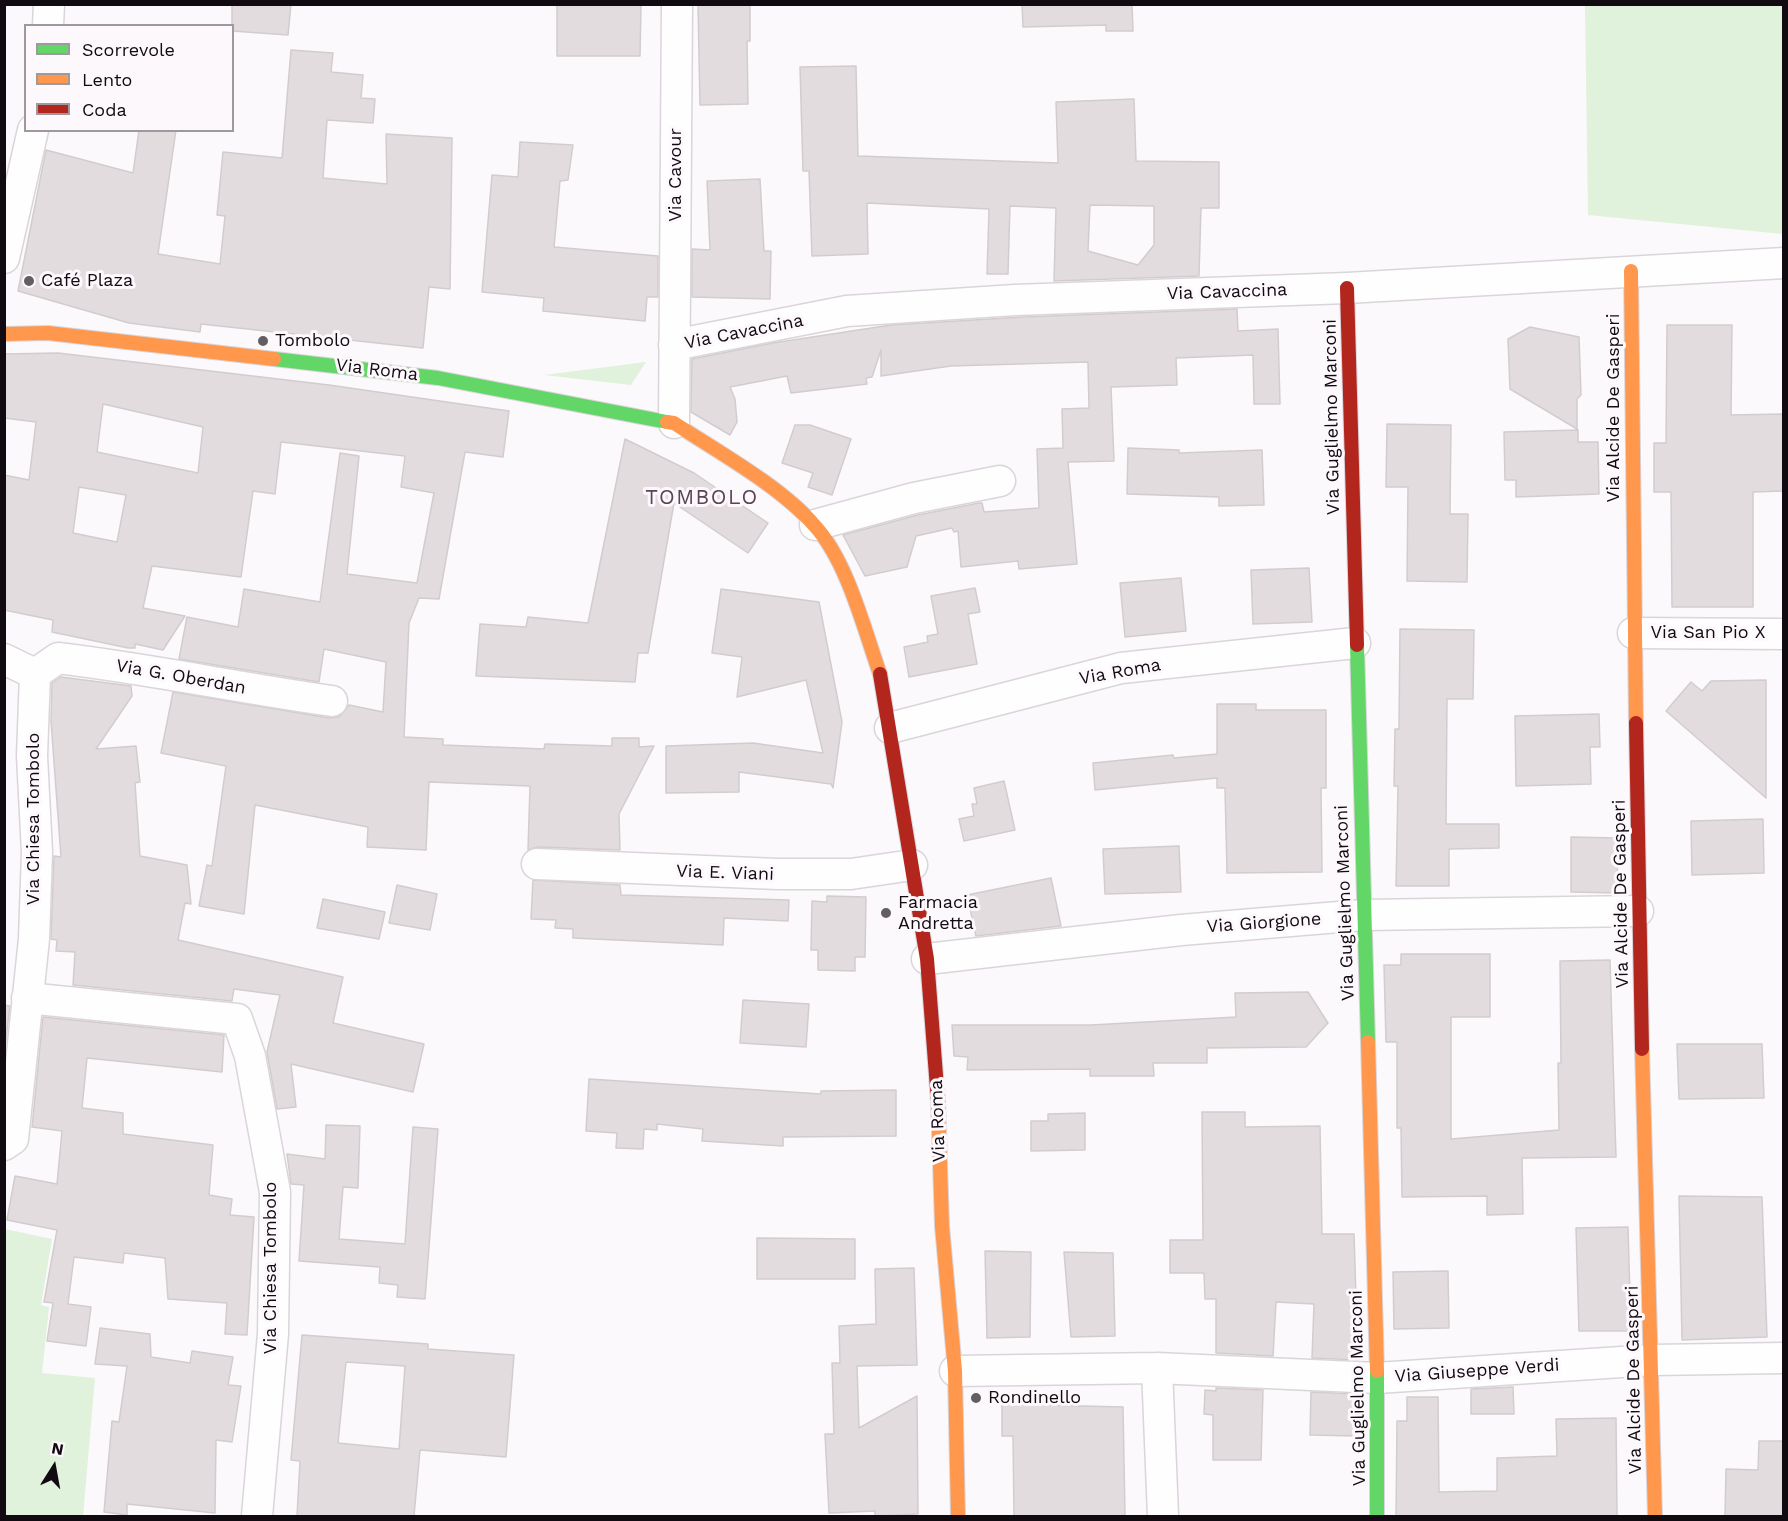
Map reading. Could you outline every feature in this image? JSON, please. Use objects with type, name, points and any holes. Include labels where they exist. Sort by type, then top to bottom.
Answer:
[{"type":"street","points":[[48,24],[49,4]]},
{"type":"street","name":"Via Cavour","points":[[674,345],[677,4]]},
{"type":"street","points":[[4,258],[33,132]]},
{"type":"street","name":"Via Cavaccina","points":[[674,345],[847,311],[1015,300],[1347,288],[1784,263]]},
{"type":"street","name":"Via Alcide De Gasperi","points":[[1631,271],[1638,911],[1655,1516]]},
{"type":"street","name":"Via Guglielmo Marconi","points":[[1347,288],[1377,1378],[1377,1516]]},
{"type":"street","name":"Via Roma","points":[[4,334],[48,333],[438,378],[674,423],[769,486],[815,525],[844,573],[884,685],[927,959],[937,1073],[942,1226],[955,1371],[958,1516]]},
{"type":"street","points":[[674,345],[674,423]]},
{"type":"street","points":[[815,525],[914,498],[1000,481]]},
{"type":"street","name":"Via San Pio X","points":[[1634,633],[1784,634]]},
{"type":"street","name":"Via Roma","points":[[890,728],[1121,668],[1355,643]]},
{"type":"street","name":"Via G. Oberdan","points":[[35,674],[58,658],[140,668],[222,685],[332,701]]},
{"type":"street","points":[[4,659],[35,674]]},
{"type":"street","name":"Via Chiesa Tombolo","points":[[4,1144],[13,1139],[34,939],[37,852],[32,756],[35,674]]},
{"type":"street","name":"Via E. Viani","points":[[537,864],[778,874],[851,874],[912,865]]},
{"type":"street","name":"Via Giorgione","points":[[927,959],[1181,930],[1364,915],[1638,911]]},
{"type":"street","name":"Via Chiesa Tombolo","points":[[27,998],[237,1019],[250,1056],[275,1192],[273,1334],[257,1516]]},
{"type":"street","name":"Via Giuseppe Verdi","points":[[955,1371],[1157,1368],[1377,1378],[1652,1360],[1784,1358]]},
{"type":"street","points":[[1157,1368],[1163,1516]]},
{"type":"green space","points":[[1585,5],[1783,5],[1783,234],[1588,215]]},
{"type":"green space","points":[[646,362],[631,385],[544,375]]},
{"type":"green space","points":[[5,1229],[52,1239],[41,1305],[49,1307],[42,1373],[95,1378],[83,1516],[5,1516]]},
{"type":"building","points":[[232,4],[291,4],[288,35],[234,31],[234,24],[232,24]]},
{"type":"building","points":[[557,4],[641,4],[640,56],[557,56]]},
{"type":"building","points":[[698,4],[750,4],[750,41],[747,41],[748,104],[700,105]]},
{"type":"building","points":[[1022,4],[1132,4],[1133,31],[1106,31],[1106,25],[1023,27]]},
{"type":"building","points":[[291,50],[333,53],[331,72],[363,75],[361,98],[375,99],[373,123],[327,120],[323,178],[387,184],[386,134],[452,138],[450,289],[429,287],[423,348],[201,324],[200,332],[129,323],[18,291],[46,150],[133,173],[139,132],[176,132],[158,254],[220,264],[225,216],[217,215],[223,152],[282,158]]},
{"type":"building","points":[[856,66],[858,156],[1058,163],[1056,102],[1134,99],[1136,161],[1219,162],[1219,208],[1201,208],[1199,276],[1054,281],[1056,208],[1010,206],[1008,274],[987,274],[989,209],[867,203],[868,254],[812,256],[809,171],[803,171],[800,67]],"holes":[[[1090,205],[1154,206],[1154,245],[1138,265],[1088,251]]]},
{"type":"building","points":[[520,142],[573,145],[568,180],[560,181],[554,247],[658,256],[658,297],[647,297],[645,321],[543,311],[544,298],[482,292],[492,175],[518,177]]},
{"type":"building","points":[[760,179],[764,251],[771,251],[770,299],[692,297],[692,249],[710,250],[707,181]]},
{"type":"building","points":[[1237,309],[1238,331],[1278,329],[1280,404],[1254,404],[1253,355],[1176,358],[1177,385],[1111,387],[1114,461],[1068,462],[1077,564],[1019,569],[1018,561],[961,567],[958,531],[954,532],[952,528],[916,536],[907,567],[865,576],[843,535],[918,515],[979,503],[982,503],[984,512],[1039,508],[1037,449],[1063,448],[1062,409],[1089,408],[1088,362],[951,366],[881,376],[881,350],[872,377],[866,378],[867,384],[791,393],[787,376],[730,387],[735,399],[737,422],[730,435],[691,412],[692,359],[773,343],[891,325],[1023,317]]},
{"type":"building","points":[[1667,325],[1732,325],[1731,415],[1784,414],[1784,491],[1753,492],[1753,607],[1672,607],[1671,492],[1654,492],[1654,443],[1666,443]]},
{"type":"building","points":[[1530,327],[1579,337],[1581,395],[1577,399],[1577,429],[1510,389],[1508,339]]},
{"type":"building","points":[[58,353],[329,385],[509,411],[503,457],[465,452],[439,599],[419,598],[409,623],[404,737],[443,739],[443,745],[544,749],[545,744],[612,746],[612,738],[639,738],[639,747],[654,746],[619,814],[620,850],[538,847],[528,850],[530,786],[429,782],[426,850],[367,847],[368,827],[255,805],[244,914],[199,906],[207,865],[212,866],[226,766],[161,753],[173,692],[329,718],[339,717],[349,705],[383,712],[386,662],[324,649],[319,682],[179,659],[187,617],[238,627],[244,589],[320,602],[340,453],[359,456],[347,574],[417,583],[434,493],[401,487],[405,456],[281,442],[275,494],[253,491],[241,577],[152,566],[143,608],[185,616],[163,650],[135,644],[135,648],[128,648],[52,632],[53,620],[4,610],[4,475],[29,480],[36,422],[4,418],[4,354]],"holes":[[[103,404],[203,427],[198,473],[97,452]],[[79,487],[126,495],[117,542],[73,533]]]},
{"type":"building","points":[[1387,424],[1451,425],[1450,514],[1468,514],[1467,582],[1407,581],[1408,487],[1386,487]]},
{"type":"building","points":[[795,425],[810,425],[851,439],[832,495],[808,487],[813,473],[782,463]]},
{"type":"building","points":[[1578,430],[1578,442],[1598,442],[1599,494],[1516,497],[1516,480],[1505,480],[1504,432]]},
{"type":"building","points":[[625,439],[694,473],[768,523],[748,553],[674,503],[648,653],[638,653],[635,682],[476,676],[480,624],[526,627],[528,617],[588,623]]},
{"type":"building","points":[[1128,448],[1179,450],[1179,453],[1262,450],[1264,505],[1219,506],[1219,497],[1127,494]]},
{"type":"building","points":[[1309,568],[1312,622],[1253,624],[1251,570]]},
{"type":"building","points":[[1181,578],[1186,631],[1125,637],[1120,583]]},
{"type":"building","points":[[975,588],[980,612],[968,614],[977,664],[909,677],[904,647],[928,642],[927,636],[938,634],[931,596]]},
{"type":"building","points":[[721,589],[819,602],[842,722],[833,788],[831,784],[739,772],[739,792],[666,793],[666,746],[753,743],[823,753],[806,680],[737,697],[742,657],[712,653]]},
{"type":"building","points":[[1400,629],[1474,630],[1473,699],[1447,699],[1446,824],[1499,824],[1499,848],[1449,849],[1449,886],[1396,886],[1398,786],[1394,786],[1395,729],[1399,729]]},
{"type":"building","points":[[61,677],[131,686],[132,696],[96,749],[136,746],[140,782],[135,783],[140,856],[187,865],[191,904],[185,903],[178,940],[343,977],[333,1023],[424,1044],[413,1092],[291,1064],[296,1107],[277,1109],[267,1052],[280,995],[234,989],[232,1001],[73,985],[75,952],[56,951],[57,940],[51,939],[54,856],[61,857],[51,721],[52,683]]},
{"type":"building","points":[[1766,680],[1766,798],[1666,711],[1691,682],[1702,691],[1711,681]]},
{"type":"building","points":[[1217,704],[1256,704],[1256,710],[1326,710],[1326,788],[1321,788],[1322,872],[1227,873],[1225,788],[1217,788],[1217,778],[1095,790],[1093,763],[1173,755],[1174,758],[1217,754]]},
{"type":"building","points":[[1599,714],[1600,747],[1590,747],[1591,784],[1516,786],[1515,716]]},
{"type":"building","points":[[1004,781],[1015,830],[964,841],[959,819],[974,816],[972,804],[977,804],[974,788]]},
{"type":"building","points":[[1763,819],[1764,873],[1692,875],[1691,821]]},
{"type":"building","points":[[1571,837],[1618,838],[1617,893],[1571,892]]},
{"type":"building","points":[[1179,846],[1181,892],[1105,894],[1103,849]]},
{"type":"building","points":[[1051,878],[1061,926],[976,936],[967,895]]},
{"type":"building","points":[[533,880],[620,885],[621,895],[789,900],[788,921],[724,918],[723,945],[573,938],[573,929],[555,928],[556,920],[531,919]]},
{"type":"building","points":[[397,885],[437,894],[430,930],[389,923]]},
{"type":"building","points":[[827,896],[866,897],[865,957],[855,957],[855,971],[818,970],[818,950],[811,950],[812,901],[827,902]]},
{"type":"building","points":[[323,899],[385,912],[379,939],[317,928]]},
{"type":"building","points":[[1401,954],[1490,954],[1490,1017],[1451,1017],[1451,1139],[1559,1130],[1560,961],[1610,960],[1616,1157],[1522,1158],[1523,1214],[1487,1215],[1487,1196],[1402,1197],[1401,1128],[1397,1128],[1397,1042],[1386,1042],[1384,965],[1401,965]]},
{"type":"building","points":[[1308,992],[1328,1023],[1306,1047],[1207,1048],[1207,1063],[1153,1063],[1154,1076],[1090,1076],[1090,1069],[967,1070],[968,1057],[954,1056],[952,1025],[1091,1025],[1236,1017],[1235,993]]},
{"type":"building","points":[[743,1000],[809,1004],[806,1047],[740,1043]]},
{"type":"building","points":[[4,1005],[10,1006],[4,1055]]},
{"type":"building","points":[[43,1017],[224,1035],[222,1072],[87,1058],[82,1108],[123,1113],[123,1134],[213,1145],[209,1195],[232,1199],[230,1215],[254,1217],[247,1335],[225,1334],[227,1303],[168,1299],[165,1258],[124,1253],[123,1263],[74,1257],[68,1304],[91,1307],[86,1346],[47,1341],[53,1303],[44,1302],[57,1230],[7,1220],[15,1176],[57,1184],[62,1131],[32,1127]]},
{"type":"building","points":[[1677,1044],[1762,1044],[1764,1098],[1679,1099]]},
{"type":"building","points":[[589,1079],[821,1094],[821,1091],[896,1090],[896,1136],[783,1137],[783,1146],[702,1141],[703,1129],[657,1124],[657,1130],[644,1129],[643,1149],[616,1148],[617,1133],[586,1131]]},
{"type":"building","points":[[1202,1112],[1245,1112],[1245,1127],[1320,1126],[1322,1234],[1354,1234],[1358,1360],[1312,1358],[1314,1304],[1276,1302],[1273,1356],[1216,1353],[1216,1299],[1205,1299],[1204,1273],[1170,1273],[1170,1240],[1203,1240]]},
{"type":"building","points":[[1085,1113],[1085,1150],[1031,1151],[1031,1121],[1048,1121],[1048,1114]]},
{"type":"building","points":[[326,1125],[360,1126],[358,1188],[343,1187],[339,1239],[405,1244],[413,1127],[438,1129],[425,1299],[397,1297],[398,1285],[379,1283],[380,1267],[299,1261],[304,1185],[291,1184],[287,1154],[325,1159]]},
{"type":"building","points":[[1679,1196],[1762,1197],[1767,1337],[1682,1340]]},
{"type":"building","points":[[1628,1227],[1631,1331],[1579,1331],[1576,1228]]},
{"type":"building","points":[[757,1238],[855,1239],[855,1279],[757,1279]]},
{"type":"building","points":[[985,1251],[1031,1252],[1030,1337],[987,1338]]},
{"type":"building","points":[[1064,1252],[1113,1253],[1115,1336],[1071,1337]]},
{"type":"building","points":[[914,1268],[917,1365],[857,1366],[859,1428],[917,1396],[918,1514],[875,1516],[875,1511],[829,1513],[825,1434],[834,1434],[832,1363],[840,1363],[839,1326],[876,1324],[875,1269]]},
{"type":"building","points":[[1448,1271],[1449,1328],[1394,1329],[1393,1272]]},
{"type":"building","points":[[100,1328],[150,1334],[151,1357],[190,1363],[192,1351],[233,1357],[228,1385],[241,1386],[232,1442],[216,1440],[215,1513],[127,1504],[127,1515],[104,1512],[112,1421],[119,1422],[127,1366],[95,1364]]},
{"type":"building","points":[[302,1335],[428,1344],[428,1349],[514,1355],[506,1457],[420,1450],[414,1516],[297,1516],[300,1461],[291,1460]],"holes":[[[346,1362],[405,1366],[399,1449],[338,1443]]]},
{"type":"building","points":[[1513,1387],[1514,1414],[1471,1414],[1471,1389]]},
{"type":"building","points":[[1216,1388],[1263,1390],[1261,1460],[1213,1460],[1213,1415],[1204,1414],[1205,1390],[1216,1391]]},
{"type":"building","points":[[1311,1392],[1357,1394],[1356,1436],[1310,1435]]},
{"type":"building","points":[[1407,1397],[1438,1397],[1439,1492],[1497,1491],[1497,1458],[1557,1456],[1556,1419],[1616,1418],[1617,1516],[1396,1516],[1397,1421],[1407,1421]]},
{"type":"building","points":[[1002,1404],[1123,1407],[1125,1516],[1014,1516],[1013,1436],[1002,1436]]},
{"type":"building","points":[[1759,1441],[1784,1441],[1784,1516],[1725,1516],[1726,1469],[1758,1470]]},
{"type":"traffic: fast","points":[[274,359],[438,378],[667,422]]},
{"type":"traffic: fast","points":[[1357,645],[1368,1042]]},
{"type":"traffic: fast","points":[[1377,1371],[1377,1516]]},
{"type":"traffic: slow","points":[[1631,271],[1636,723]]},
{"type":"traffic: slow","points":[[4,334],[48,333],[274,359]]},
{"type":"traffic: slow","points":[[667,422],[674,423],[766,483],[814,525],[826,540],[845,576],[880,674]]},
{"type":"traffic: slow","points":[[1368,1042],[1377,1371]]},
{"type":"traffic: slow","points":[[1642,1049],[1655,1516]]},
{"type":"traffic: slow","points":[[938,1101],[942,1226],[955,1371],[958,1516]]},
{"type":"traffic: jam","points":[[1347,288],[1357,645]]},
{"type":"traffic: jam","points":[[880,674],[927,959],[938,1101]]},
{"type":"traffic: jam","points":[[1636,723],[1642,1049]]},
{"type":"place","name":"Café Plaza","points":[[29,281]]},
{"type":"place","name":"Tombolo","points":[[263,341]]},
{"type":"place","name":"Farmacia Andretta","points":[[886,913]]},
{"type":"place","name":"Rondinello","points":[[976,1398]]},
{"type":"district","name":"TOMBOLO","points":[[702,498]]}]
